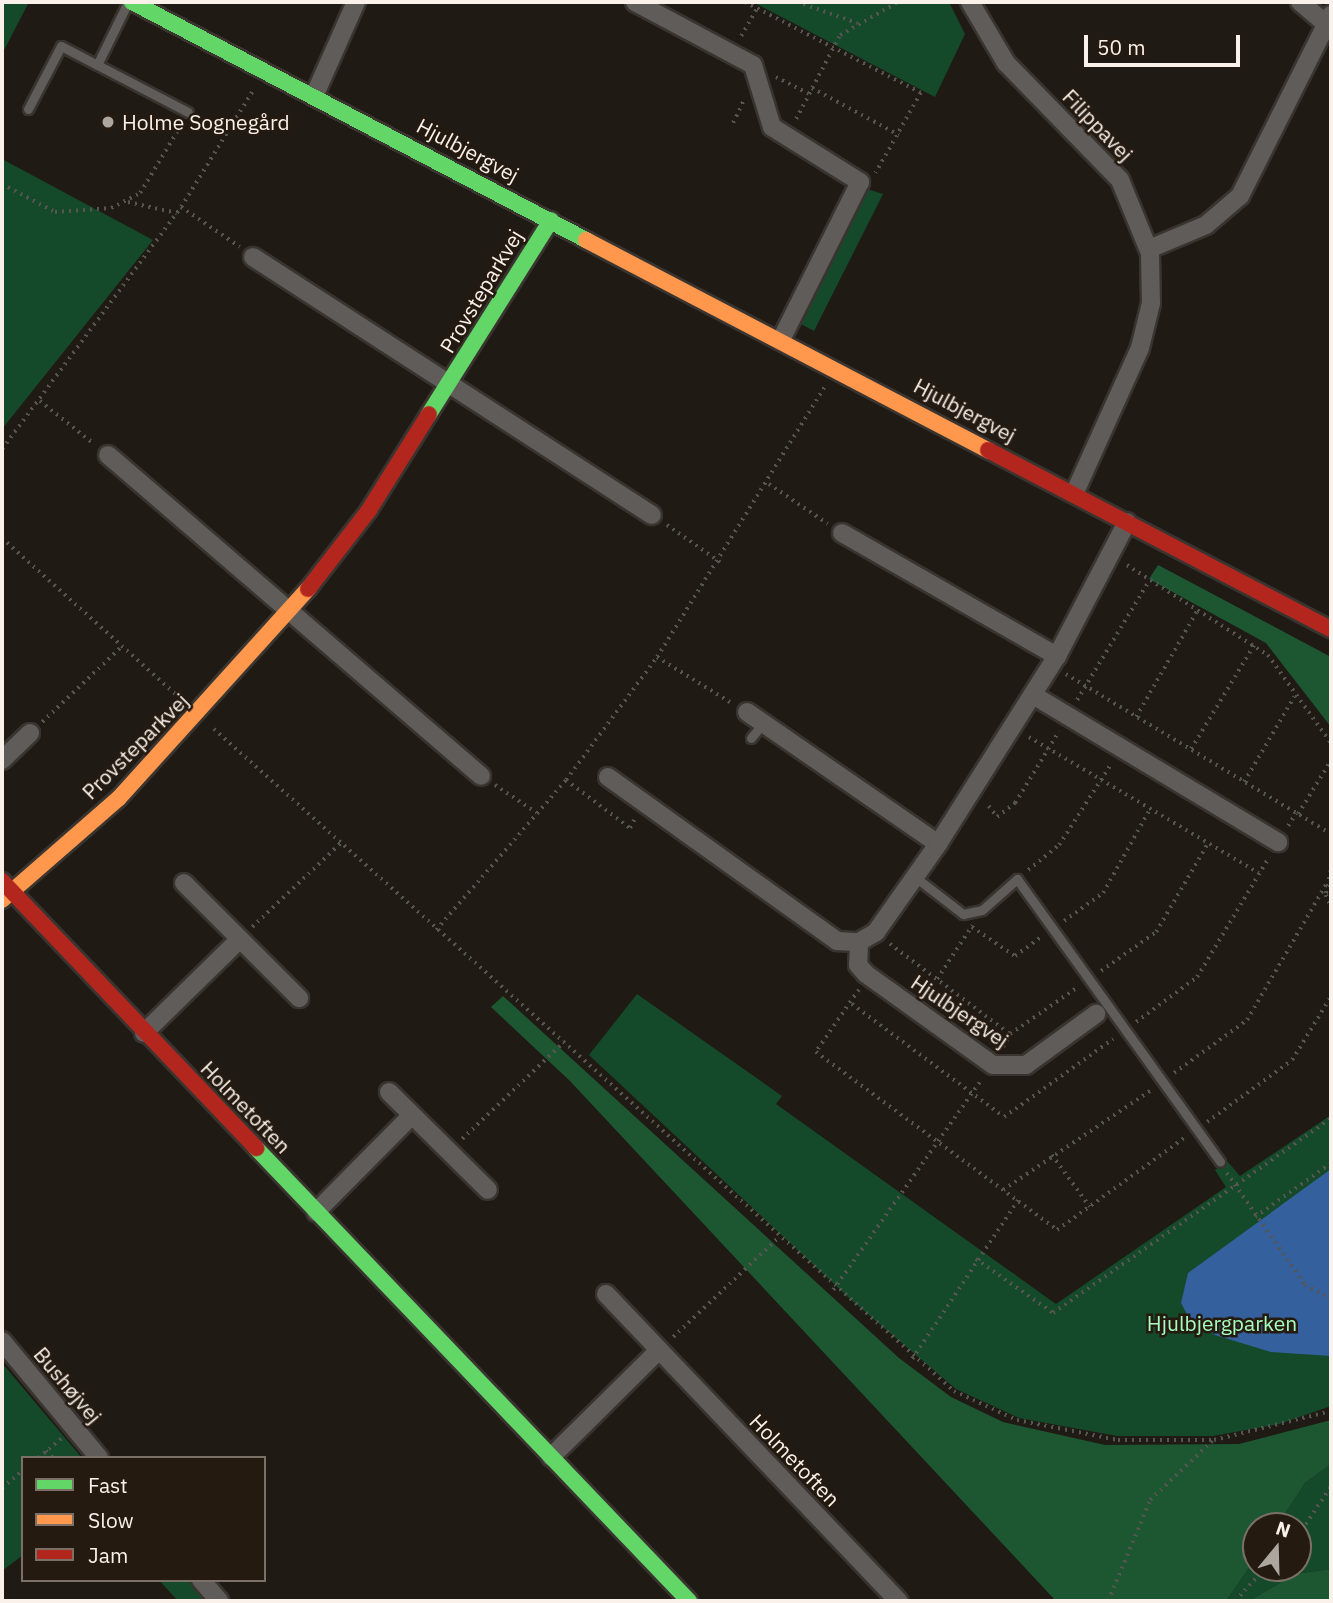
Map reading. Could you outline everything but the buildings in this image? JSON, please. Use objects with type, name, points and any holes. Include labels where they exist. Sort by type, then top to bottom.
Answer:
[{"type":"street","name":"Hjulbjergvej","points":[[130,2],[315,94],[1127,522],[1330,626]]},
{"type":"street","points":[[315,94],[356,2]]},
{"type":"street","points":[[635,2],[753,65],[772,127],[786,140],[860,182],[781,340]]},
{"type":"street","name":"Filippavej","points":[[970,2],[1006,62],[1120,180],[1149,249],[1151,303],[1140,348],[1074,494]]},
{"type":"street","points":[[1149,249],[1206,225],[1240,196],[1329,20],[1300,2]]},
{"type":"street","name":"Provsteparkvej","points":[[5,891],[119,798],[199,715],[290,612],[369,510],[450,385],[551,220]]},
{"type":"street","name":"Provsteparkvej","points":[[253,257],[652,515]]},
{"type":"street","points":[[108,455],[481,776]]},
{"type":"street","points":[[608,777],[837,941],[859,942],[876,932],[938,844],[1057,656],[1127,522]]},
{"type":"street","points":[[842,533],[1057,656]]},
{"type":"street","points":[[1032,695],[1278,842]]},
{"type":"street","points":[[747,712],[938,844]]},
{"type":"street","points":[[2,760],[30,733]]},
{"type":"street","points":[[184,883],[299,998]]},
{"type":"street","name":"Holmetoften","points":[[5,891],[689,1601]]},
{"type":"street","points":[[144,1033],[240,939]]},
{"type":"street","points":[[859,942],[858,965],[866,974]]},
{"type":"street","name":"Hjulbjergvej","points":[[866,974],[993,1065],[1026,1065],[1096,1014]]},
{"type":"street","points":[[389,1092],[488,1190]]},
{"type":"street","points":[[316,1212],[412,1115]]},
{"type":"street","name":"Holmetoften","points":[[606,1294],[898,1601]]},
{"type":"street","name":"Bushøjvej","points":[[2,1341],[97,1456]]},
{"type":"street","points":[[551,1457],[659,1350]]},
{"type":"street","points":[[203,1582],[219,1601]]},
{"type":"lane","points":[[97,65],[130,2]]},
{"type":"lane","points":[[28,109],[61,46],[188,112]]},
{"type":"lane","points":[[751,738],[763,723]]},
{"type":"lane","points":[[915,877],[963,914],[982,910],[1017,879],[1220,1163]]},
{"type":"path","points":[[745,2],[921,93],[881,170],[860,182]]},
{"type":"path","points":[[797,2],[859,24]]},
{"type":"path","points":[[786,140],[833,47],[859,24],[898,2]]},
{"type":"path","points":[[732,54],[757,8]]},
{"type":"path","points":[[753,65],[810,94]]},
{"type":"path","points":[[2,449],[177,213],[266,69]]},
{"type":"path","points":[[812,88],[899,135]]},
{"type":"path","points":[[2,184],[55,212],[80,215],[126,201],[140,193],[188,112]]},
{"type":"path","points":[[126,201],[177,213]]},
{"type":"path","points":[[181,206],[253,257]]},
{"type":"path","points":[[436,930],[566,780],[657,657],[769,484],[835,368]]},
{"type":"path","points":[[40,401],[108,455]]},
{"type":"path","points":[[769,484],[842,533]]},
{"type":"path","points":[[652,515],[719,562]]},
{"type":"path","points":[[2,538],[564,1042],[833,1290],[912,1359],[954,1391],[1017,1420],[1118,1440],[1213,1440],[1331,1410]]},
{"type":"path","points":[[1117,540],[1135,576],[1254,645],[1281,670],[1294,697],[1331,743]]},
{"type":"path","points":[[1136,717],[1197,611]]},
{"type":"path","points":[[1191,749],[1254,645]]},
{"type":"path","points":[[30,733],[122,646]]},
{"type":"path","points":[[657,657],[747,712]]},
{"type":"path","points":[[1066,674],[1331,834]]},
{"type":"path","points":[[1244,782],[1294,697]]},
{"type":"path","points":[[1027,736],[1259,873]]},
{"type":"path","points":[[1017,879],[1059,845],[1121,748]]},
{"type":"path","points":[[1125,1030],[1197,977],[1331,760]]},
{"type":"path","points":[[481,776],[537,813]]},
{"type":"path","points":[[566,780],[630,828],[645,803]]},
{"type":"path","points":[[963,914],[972,927],[1015,956],[1103,893],[1150,809]]},
{"type":"path","points":[[240,939],[342,842]]},
{"type":"path","points":[[833,1290],[936,1139],[993,1065],[1010,1034],[1156,932],[1208,843]]},
{"type":"path","points":[[1003,1190],[1052,1155],[1070,1149],[1247,1020],[1331,872]]},
{"type":"path","points":[[1328,881],[1331,906]]},
{"type":"path","points":[[937,979],[972,927]]},
{"type":"path","points":[[1010,1034],[889,943],[816,1052],[1058,1230],[1292,1060],[1331,996]]},
{"type":"path","points":[[449,1151],[564,1042]]},
{"type":"path","points":[[976,1259],[1053,1313],[1331,1118]]},
{"type":"path","points":[[1052,1155],[1090,1207]]},
{"type":"path","points":[[1220,1163],[1255,1217],[1305,1285],[1331,1299]]},
{"type":"path","points":[[1255,1217],[1331,1163]]},
{"type":"path","points":[[912,1359],[976,1259],[1018,1200]]},
{"type":"path","points":[[659,1350],[778,1239]]},
{"type":"path","points":[[40,1456],[76,1430]]},
{"type":"path","points":[[1108,1601],[1150,1500],[1213,1440]]},
{"type":"path","points":[[46,1451],[50,1456]]},
{"type":"path","points":[[2,1488],[21,1472]]},
{"type":"path","points":[[1312,1515],[1331,1486]]},
{"type":"path","points":[[1235,1601],[1252,1582]]},
{"type":"green space","points":[[2,2],[29,2],[2,54]]},
{"type":"green space","points":[[753,2],[949,2],[965,34],[935,97]]},
{"type":"green space","points":[[2,159],[153,240],[2,429]]},
{"type":"green space","points":[[848,183],[883,194],[814,331],[782,314]]},
{"type":"green space","points":[[1158,565],[1331,657],[1331,727],[1266,643],[1149,579]]},
{"type":"green space","name":"Hjulbjergparken","points":[[637,994],[782,1096],[776,1104],[1056,1304],[1226,1187],[1215,1170],[1227,1161],[1240,1176],[1331,1115],[1331,1406],[1279,1424],[1213,1436],[1117,1436],[1019,1418],[956,1389],[850,1299],[589,1055]]},
{"type":"green space","points":[[503,996],[899,1358],[951,1397],[1003,1422],[1105,1445],[1239,1444],[1331,1420],[1331,1464],[1305,1483],[1286,1512],[1242,1512],[1242,1578],[1226,1601],[1056,1601],[570,1081],[491,1007]]},
{"type":"green space","points":[[2,1363],[80,1456],[21,1456],[21,1557],[2,1571]]},
{"type":"green space","points":[[1331,1464],[1331,1569],[1312,1572],[1312,1512],[1286,1512],[1305,1483]]},
{"type":"green space","points":[[1331,1569],[1331,1601],[1249,1601],[1281,1582],[1312,1582],[1312,1572]]},
{"type":"green space","points":[[1242,1578],[1242,1582],[1281,1582],[1249,1601],[1226,1601]]},
{"type":"green space","points":[[161,1582],[190,1582],[206,1601],[178,1601]]},
{"type":"water","points":[[1331,1169],[1331,1356],[1271,1352],[1215,1335],[1189,1318],[1181,1303],[1188,1273]]},
{"type":"traffic: fast","points":[[132,2],[586,240]]},
{"type":"traffic: fast","points":[[429,414],[551,220]]},
{"type":"traffic: fast","points":[[256,1148],[689,1601]]},
{"type":"traffic: slow","points":[[586,240],[988,450]]},
{"type":"traffic: slow","points":[[2,900],[119,798],[308,589]]},
{"type":"traffic: jam","points":[[308,589],[369,510],[429,414]]},
{"type":"traffic: jam","points":[[988,450],[1331,629]]},
{"type":"traffic: jam","points":[[2,881],[256,1148]]},
{"type":"place","name":"Holme Sognegård","points":[[108,122]]}]
